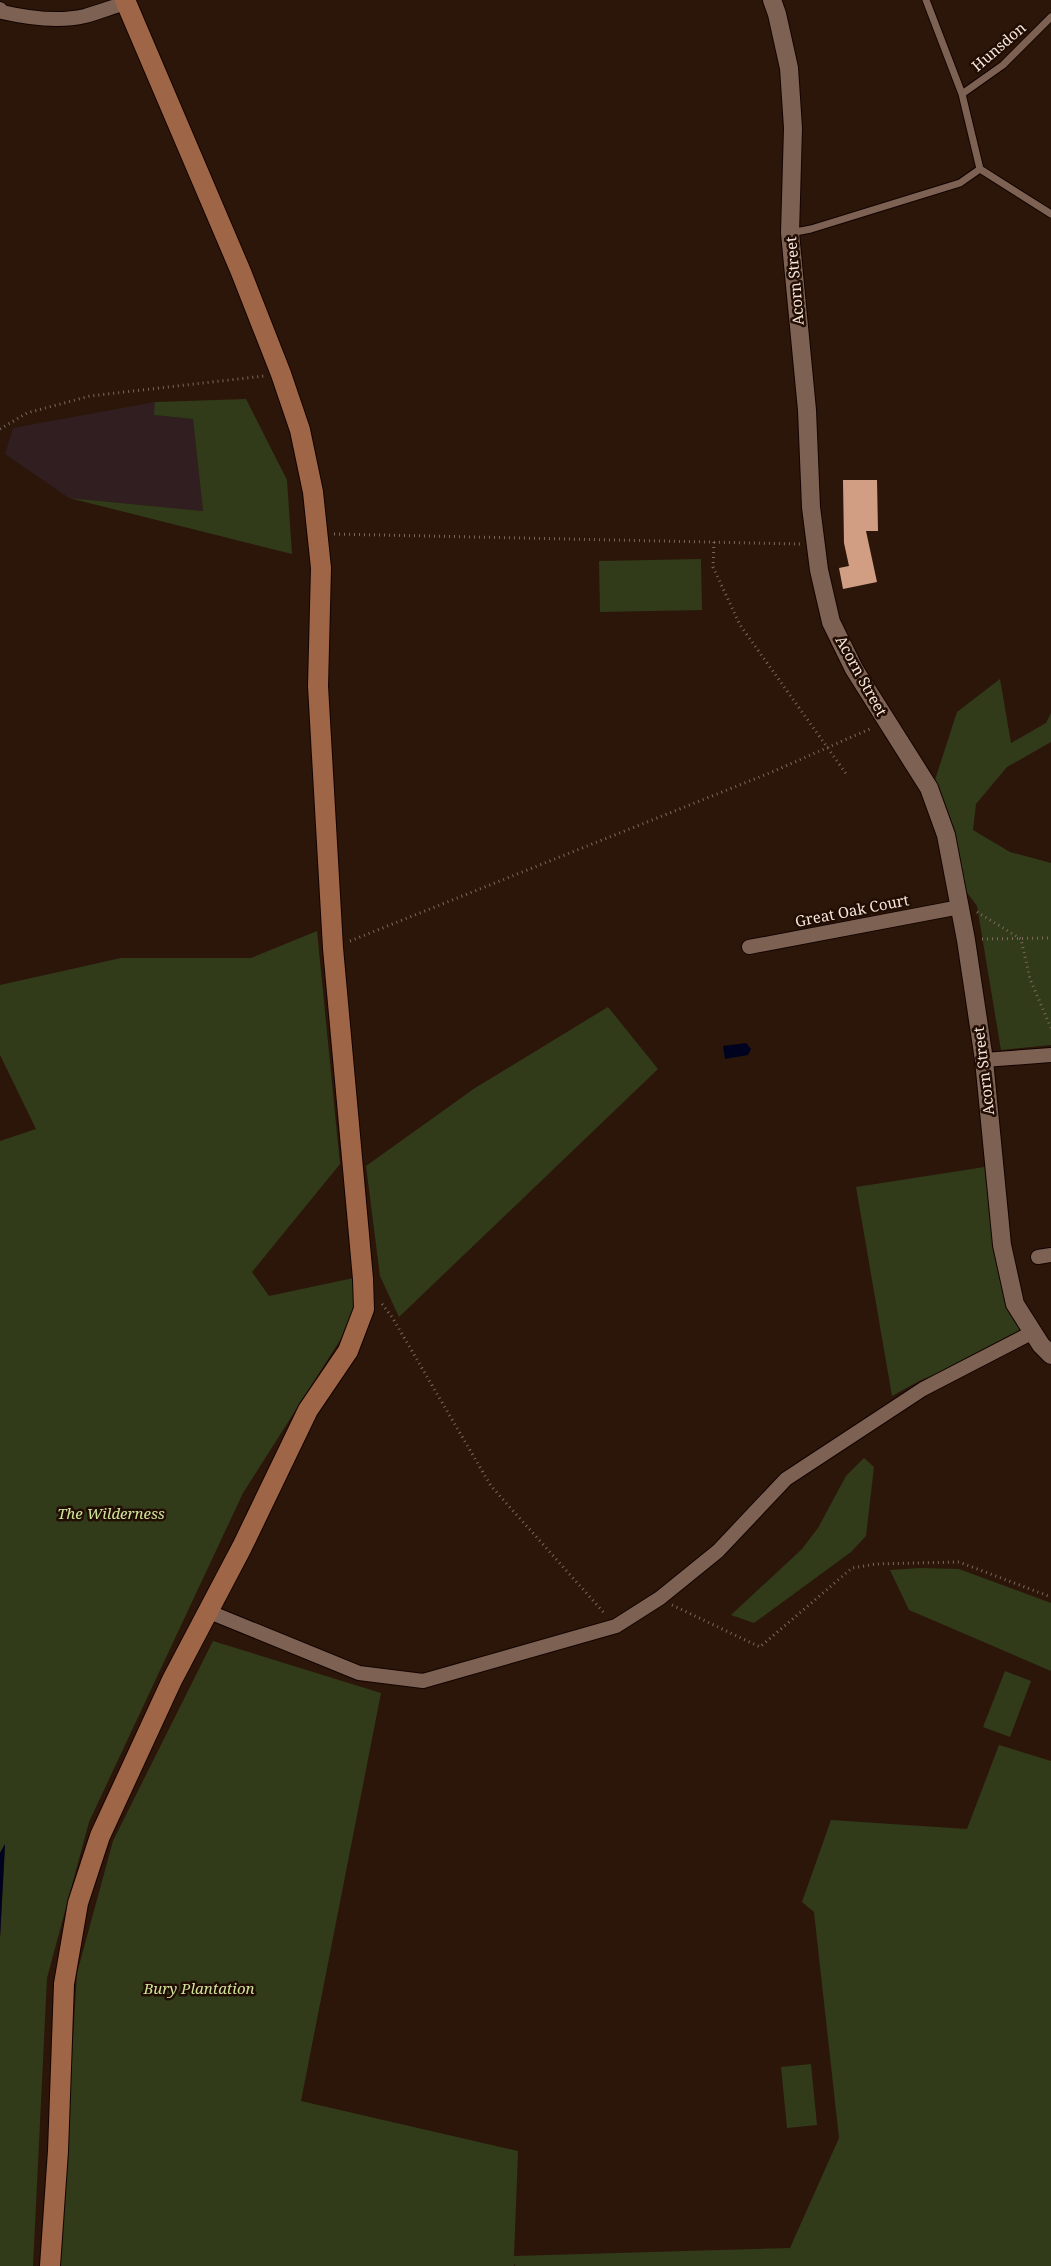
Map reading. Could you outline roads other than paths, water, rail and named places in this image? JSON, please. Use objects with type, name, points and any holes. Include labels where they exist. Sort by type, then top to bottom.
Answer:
[{"type":"main road","points":[[50,2266],[58,2151],[64,1984],[78,1903],[100,1836],[172,1680],[242,1547],[308,1410],[348,1351],[364,1309],[363,1279],[333,948],[318,686],[321,568],[313,492],[300,430],[241,272],[125,1]]},
{"type":"street","name":"Acorn Street","points":[[772,0],[778,14],[789,68],[793,128],[790,233],[807,410],[811,506],[815,544],[831,622],[854,669],[929,788],[946,835],[961,910],[984,1060],[1002,1245],[1015,1304],[1033,1332],[1051,1354]]},
{"type":"street","points":[[0,9],[2,12],[15,15],[58,18],[83,16],[125,1]]},
{"type":"street","name":"Great Oak Court","points":[[749,947],[961,910]]},
{"type":"street","points":[[984,1060],[1051,1055]]},
{"type":"street","points":[[207,1611],[359,1673],[423,1681],[616,1626],[660,1598],[718,1551],[786,1479],[923,1389],[1033,1332]]},
{"type":"lane","points":[[926,0],[962,94],[980,169],[1051,214]]},
{"type":"lane","name":"Hunsdon","points":[[962,94],[1003,65],[1051,17]]},
{"type":"lane","points":[[790,233],[811,229],[960,184],[980,169]]},
{"type":"water","points":[[746,1043],[751,1049],[748,1055],[725,1059],[723,1046]]},
{"type":"water","points":[[5,1844],[0,1938],[0,1853]]},
{"type":"park label","name":"The Wilderness","points":[[111,1514]]},
{"type":"park label","name":"Bury Plantation","points":[[199,1989]]}]
